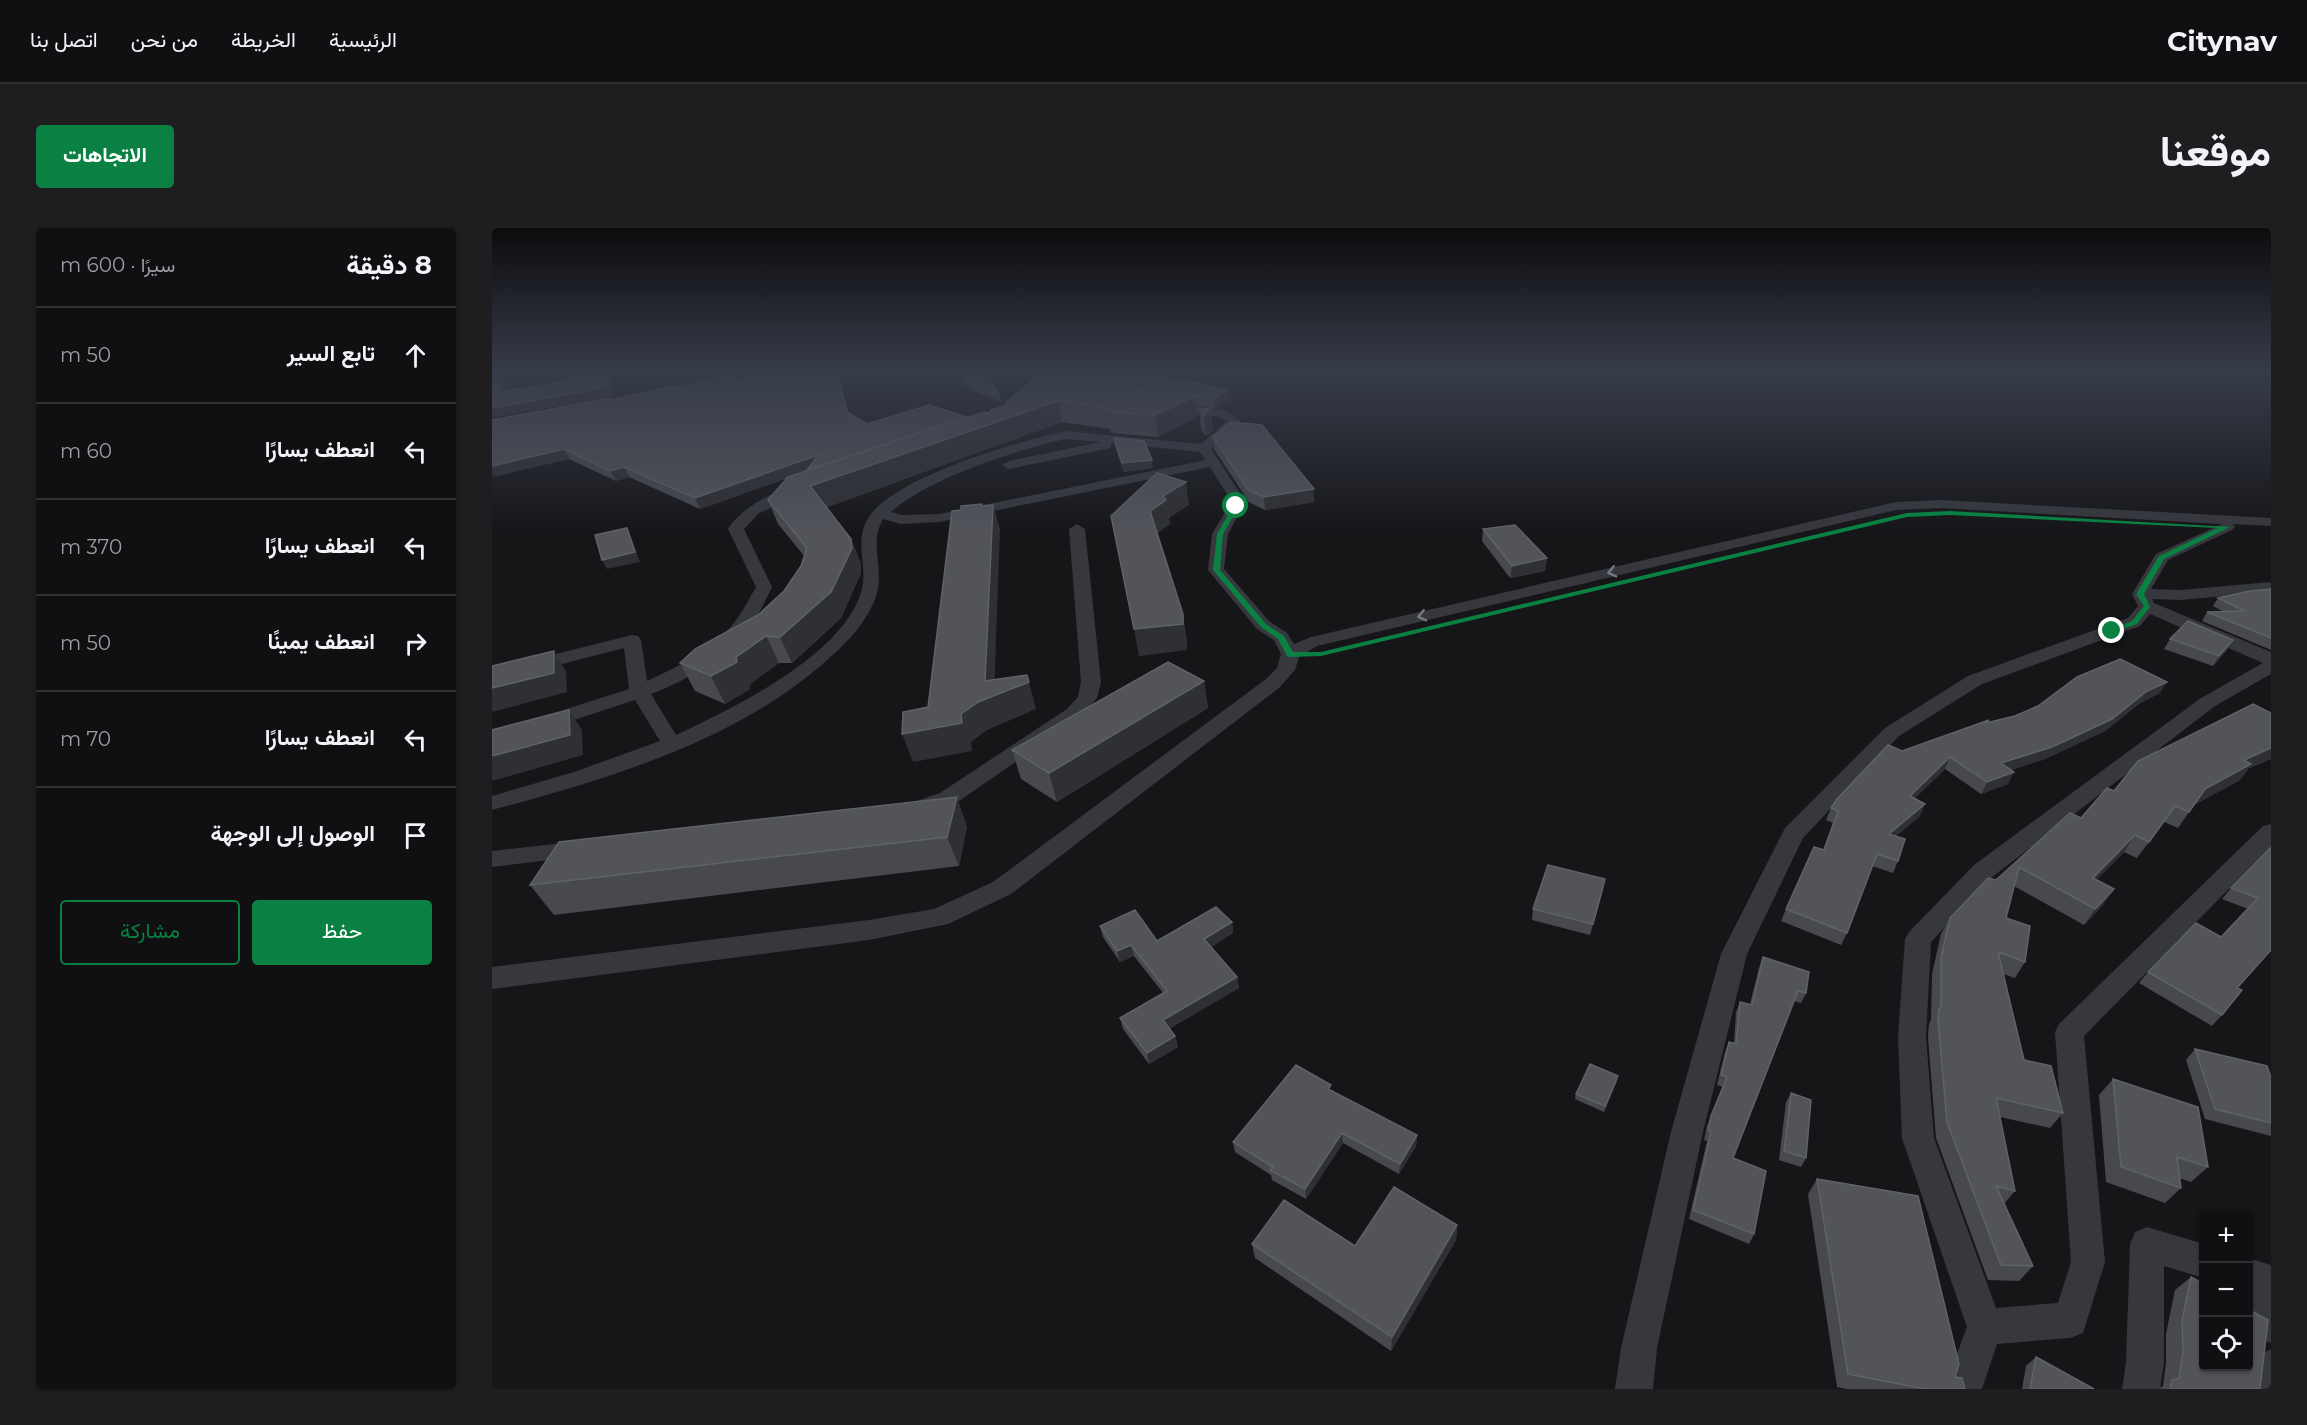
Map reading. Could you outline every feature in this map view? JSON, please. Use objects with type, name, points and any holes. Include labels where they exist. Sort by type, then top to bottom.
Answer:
[{"type":"street","points":[[492,803],[618,764],[711,727],[773,693],[811,666],[839,640],[860,615],[868,594],[872,571],[868,535],[871,524],[900,496],[935,480],[1128,440],[1204,448],[1231,425]]},
{"type":"street","points":[[492,978],[869,930],[939,917],[1002,888],[1273,683],[1286,670],[1290,654],[1281,638],[1263,625],[1216,570],[1220,534],[1236,506],[1235,496],[1204,448]]},
{"type":"street","points":[[880,513],[901,520],[939,518],[1212,463]]},
{"type":"street","points":[[492,735],[584,710],[639,691],[687,668],[721,646],[743,625],[757,606],[765,587],[736,529],[739,521],[749,512],[765,504],[806,489]]},
{"type":"street","points":[[1290,654],[1311,642],[1896,506],[1941,504],[2271,522]]},
{"type":"street","points":[[1290,654],[1321,654],[1907,515],[1950,513],[2271,529]]},
{"type":"street","points":[[1634,1389],[1639,1348],[1687,1132],[1734,954],[1793,834],[1892,732],[1975,680],[2134,622],[2162,557],[2227,527]]},
{"type":"street","points":[[896,814],[948,798],[1074,714],[1087,698],[1091,682],[1077,529]]},
{"type":"street","points":[[2144,600],[2271,586]]},
{"type":"street","points":[[2144,600],[2271,660]]},
{"type":"street","points":[[492,676],[632,640],[639,691],[671,743]]},
{"type":"street","points":[[1963,1389],[1985,1327],[1918,1138],[1912,1037],[1918,939],[1983,871],[2208,702],[2271,666]]},
{"type":"street","points":[[1985,1327],[2070,1320],[2088,1262],[2069,1032],[2271,832]]},
{"type":"street","points":[[492,859],[597,848]]},
{"type":"street","points":[[2141,1389],[2145,1363],[2147,1244],[2199,1260]]},
{"type":"street","points":[[2261,1272],[2271,1325]]},
{"type":"street","points":[[2270,1389],[2271,1368]]},
{"type":"building","points":[[492,425],[942,425],[807,470],[818,455],[695,498],[624,467],[610,471],[564,449],[492,466]]},
{"type":"building","points":[[944,425],[987,425],[810,486],[851,539],[852,548],[831,592],[780,637],[766,636],[736,657],[737,662],[711,676],[680,663],[695,649],[758,615],[784,591],[801,566],[807,548],[768,500],[788,477]]},
{"type":"building","points":[[1227,425],[1262,425],[1314,489],[1264,497],[1248,490],[1213,437]]},
{"type":"building","points":[[1114,438],[1144,441],[1152,460],[1122,463]]},
{"type":"building","points":[[1157,473],[1186,482],[1163,496],[1166,500],[1150,511],[1183,614],[1183,624],[1134,629],[1111,516]]},
{"type":"building","points":[[982,504],[982,506],[993,505],[985,681],[1027,675],[1029,682],[978,702],[961,714],[962,723],[902,734],[903,712],[928,707],[952,511],[961,510],[961,506]]},
{"type":"building","points":[[1515,525],[1547,558],[1512,566],[1483,529]]},
{"type":"building","points":[[627,528],[635,552],[602,560],[595,535]]},
{"type":"building","points":[[2271,589],[2271,638],[2207,612],[2245,611],[2218,598]]},
{"type":"building","points":[[2188,621],[2233,640],[2219,656],[2170,639]]},
{"type":"building","points":[[554,651],[554,673],[492,688],[492,666]]},
{"type":"building","points":[[2120,659],[2167,682],[2147,691],[2112,719],[2052,747],[2001,763],[2014,772],[1987,782],[1950,757],[1910,796],[1925,804],[1889,834],[1905,839],[1898,861],[1877,854],[1847,933],[1786,909],[1814,847],[1824,850],[1838,811],[1831,808],[1888,745],[1902,751],[1989,720],[1986,723],[2015,716],[2038,706],[2077,677]]},
{"type":"building","points":[[1168,662],[1204,681],[1049,773],[1012,750]]},
{"type":"building","points":[[2253,704],[2271,713],[2271,748],[2244,760],[2251,764],[2205,789],[2189,812],[2175,806],[2149,842],[2135,835],[2093,878],[2114,889],[2095,909],[2019,867],[2006,918],[2030,926],[2025,962],[1998,952],[2024,1060],[2051,1066],[2063,1113],[1996,1098],[2015,1191],[1996,1186],[2033,1266],[2001,1265],[1947,1122],[1938,1021],[1939,1008],[1941,1008],[1941,958],[1950,918],[1988,878],[1996,880],[2070,813],[2081,818],[2107,788],[2114,791],[2138,761]]},
{"type":"building","points":[[569,710],[570,735],[492,756],[492,730]]},
{"type":"building","points":[[957,797],[947,837],[530,885],[559,842]]},
{"type":"building","points":[[2271,847],[2271,950],[2237,988],[2242,990],[2222,1015],[2148,972],[2196,923],[2221,937],[2258,898],[2231,888]]},
{"type":"building","points":[[1548,865],[1605,879],[1593,924],[1533,909]]},
{"type":"building","points":[[1216,907],[1232,922],[1204,939],[1237,977],[1163,1020],[1175,1036],[1147,1053],[1120,1018],[1167,991],[1131,945],[1117,951],[1100,926],[1135,910],[1157,941]]},
{"type":"building","points":[[1763,957],[1809,972],[1806,993],[1798,991],[1733,1158],[1766,1171],[1754,1234],[1693,1210],[1711,1132],[1708,1130],[1711,1116],[1727,1077],[1721,1075],[1729,1042],[1736,1044],[1740,1002],[1752,1005]]},
{"type":"building","points":[[2195,1049],[2267,1066],[2271,1077],[2271,1123],[2215,1109]]},
{"type":"building","points":[[1590,1064],[1618,1076],[1605,1106],[1576,1094]]},
{"type":"building","points":[[1296,1065],[1331,1085],[1328,1089],[1417,1135],[1400,1164],[1342,1133],[1305,1189],[1270,1170],[1273,1167],[1233,1142]]},
{"type":"building","points":[[2113,1079],[2198,1107],[2208,1167],[2177,1157],[2181,1188],[2121,1167]]},
{"type":"building","points":[[1791,1093],[1811,1100],[1806,1158],[1784,1151]]},
{"type":"building","points":[[1817,1179],[1918,1196],[1959,1364],[1955,1377],[1962,1378],[1965,1389],[1925,1389],[1848,1374]]},
{"type":"building","points":[[1394,1187],[1457,1225],[1392,1337],[1252,1244],[1284,1200],[1355,1246]]},
{"type":"building","points":[[2191,1277],[2199,1281],[2199,1371],[2253,1371],[2253,1312],[2268,1320],[2260,1389],[2170,1389],[2172,1380],[2179,1378],[2183,1351],[2182,1321]]},
{"type":"building","points":[[2036,1357],[2094,1389],[2030,1389]]},
{"type":"route","points":[[1236,506],[1220,534],[1216,570],[1263,625],[1281,638],[1290,654],[1321,654],[1927,512],[2227,527],[2162,557],[2140,594],[2147,606],[2134,622],[2112,631]]}]
